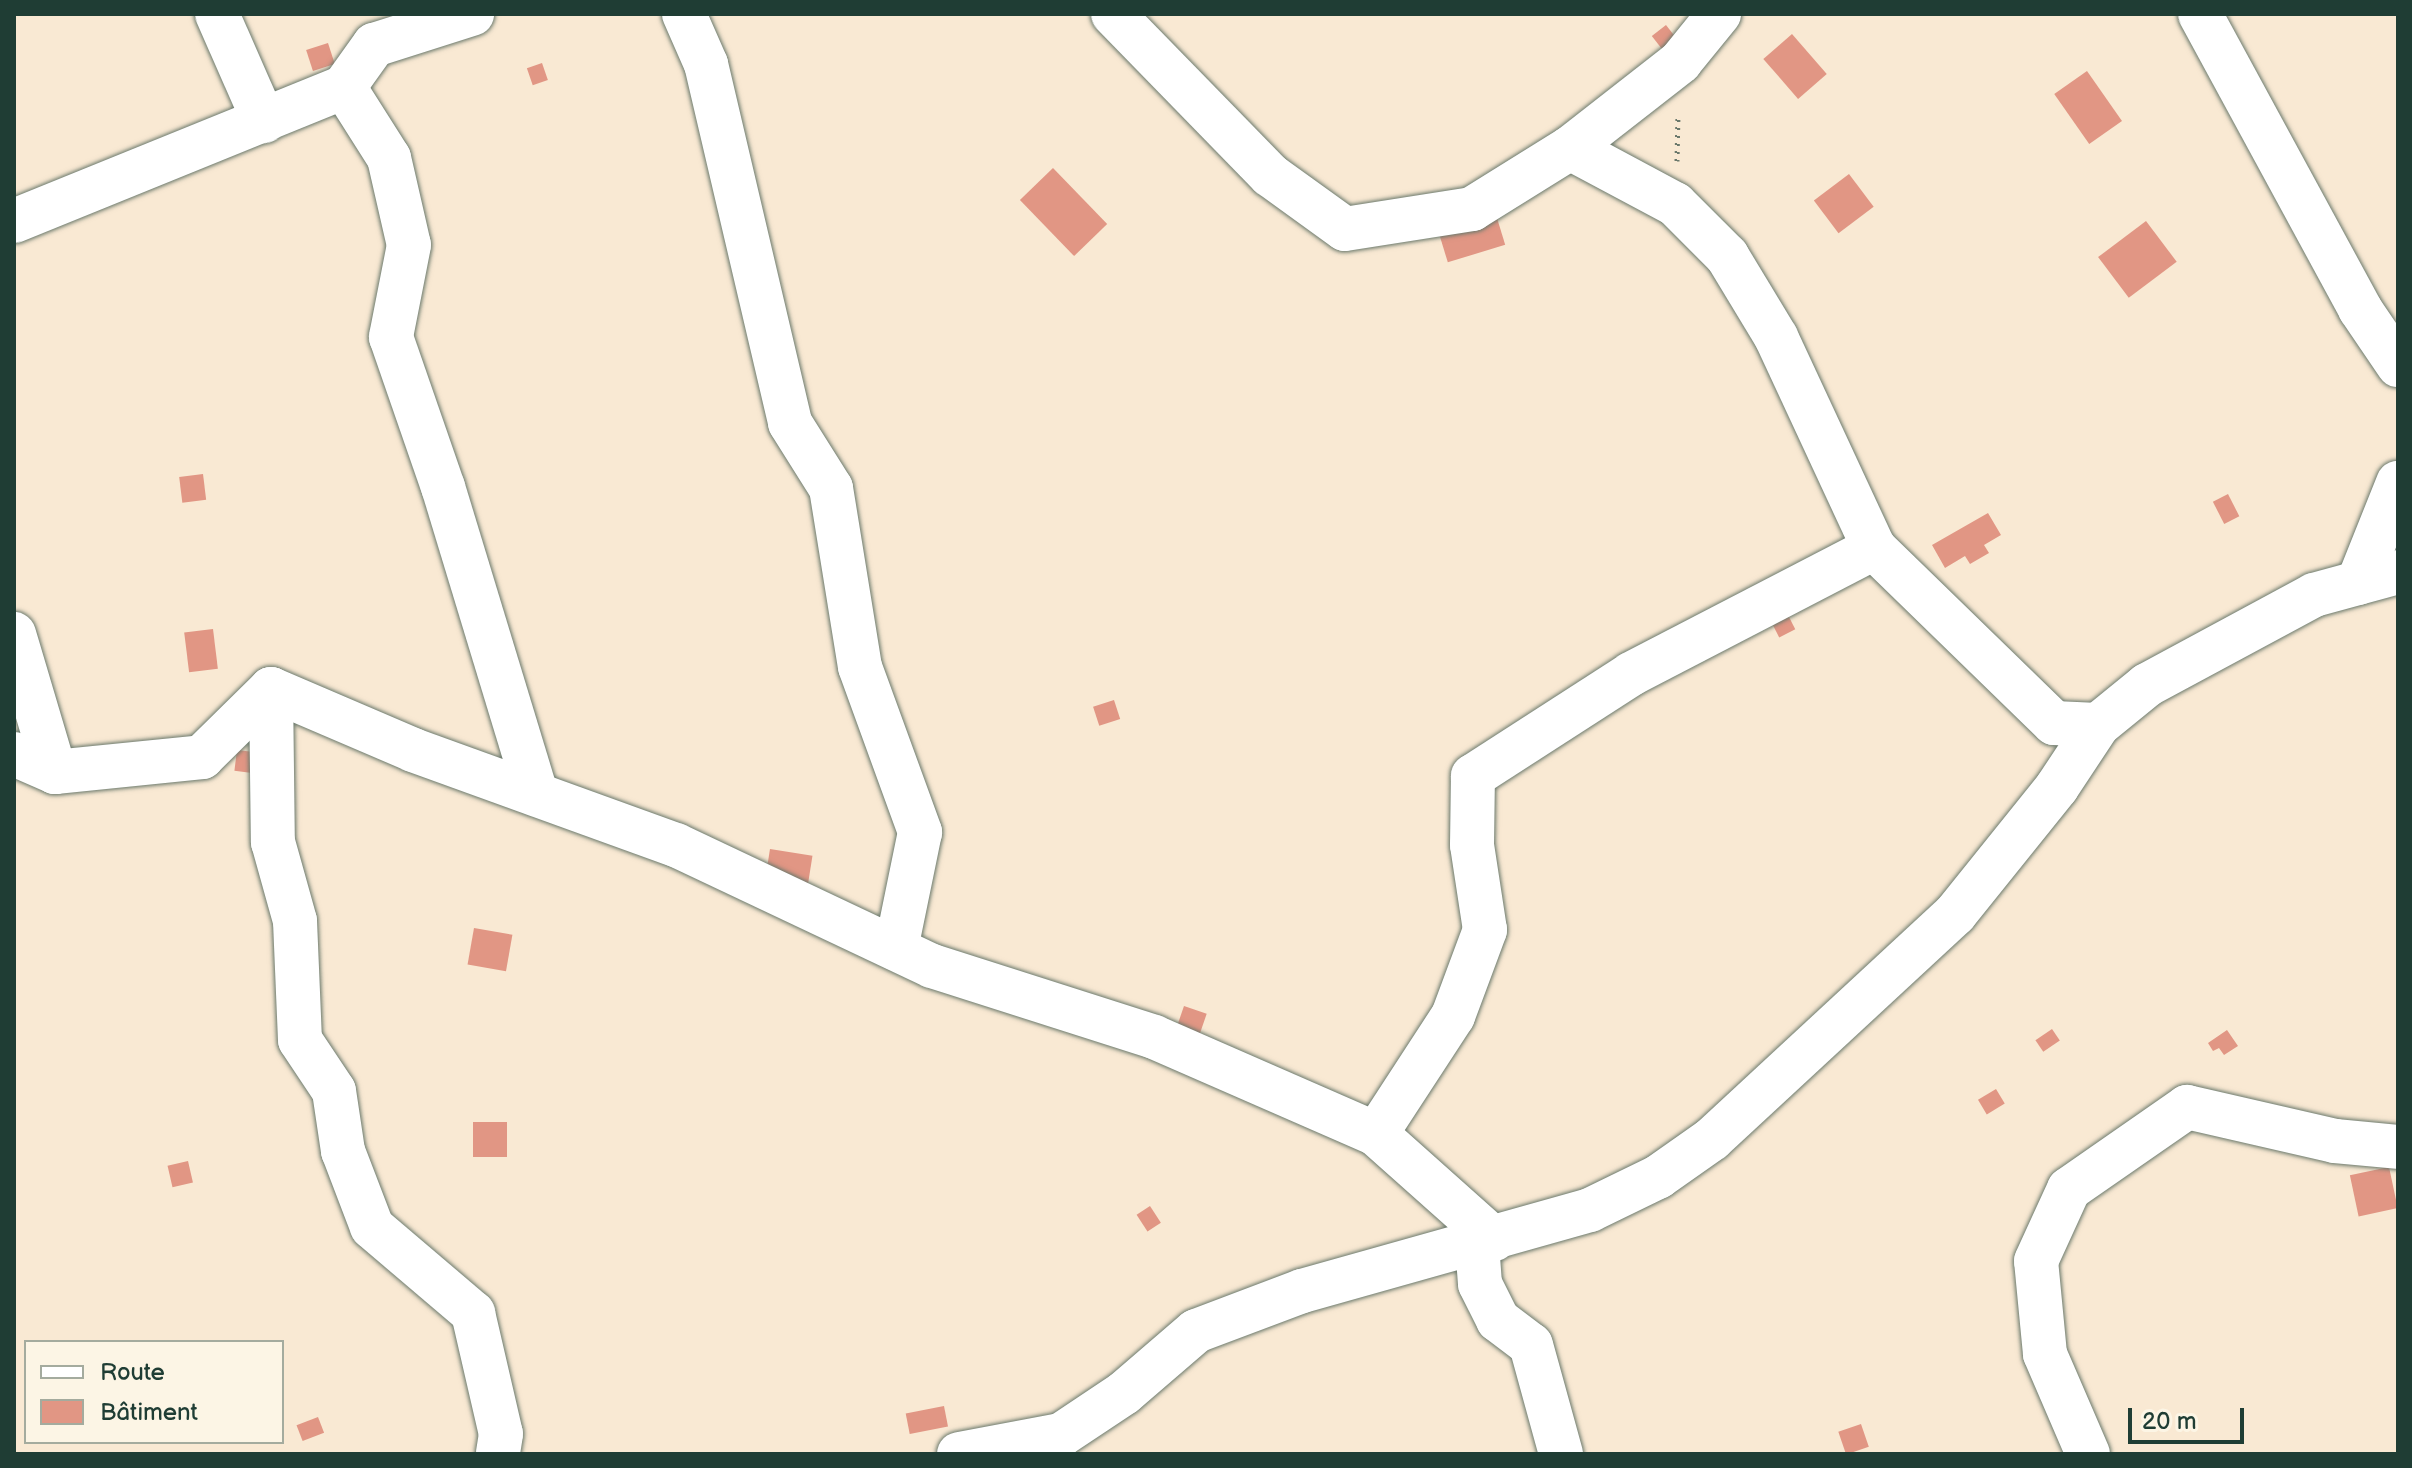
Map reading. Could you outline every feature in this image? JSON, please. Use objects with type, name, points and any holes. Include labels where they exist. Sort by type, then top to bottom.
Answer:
[{"type":"street","points":[[217,14],[264,121]]},
{"type":"street","points":[[14,221],[344,87],[374,45],[472,14]]},
{"type":"street","points":[[684,14],[706,64],[790,423],[831,488],[860,667],[920,832],[896,949]]},
{"type":"street","points":[[1113,14],[1270,175],[1345,229],[1472,209],[1570,148],[1680,62],[1719,14]]},
{"type":"street","points":[[2200,14],[2360,309],[2398,365]]},
{"type":"street","points":[[344,87],[389,158],[409,245],[391,337],[443,487],[536,794]]},
{"type":"street","points":[[1570,148],[1675,204],[1727,256],[1776,337],[1874,548],[2054,723],[2098,725]]},
{"type":"street","points":[[959,1454],[1061,1435],[1124,1393],[1196,1331],[1302,1291],[1590,1210],[1658,1177],[1712,1139],[1955,914],[2057,787],[2098,725],[2147,685],[2314,595],[2378,578],[2398,483]]},
{"type":"street","points":[[1376,1134],[1453,1016],[1485,930],[1472,845],[1473,776],[1631,674],[1874,548]]},
{"type":"street","points":[[14,634],[55,772]]},
{"type":"street","points":[[271,689],[413,750],[676,845],[932,966],[1154,1037],[1376,1134],[1486,1241]]},
{"type":"street","points":[[14,754],[55,772],[202,757],[271,689]]},
{"type":"street","points":[[271,689],[273,842],[295,921],[300,1040],[334,1091],[343,1151],[372,1227],[473,1313],[501,1434],[498,1454]]},
{"type":"street","points":[[2088,1454],[2045,1354],[2036,1261],[2069,1189],[2187,1107],[2335,1141],[2398,1147]]},
{"type":"street","points":[[1486,1241],[1480,1284],[1498,1320],[1531,1345],[1561,1454]]},
{"type":"path","points":[[1675,204],[1680,62]]},
{"type":"building","points":[[1666,25],[1685,49],[1671,61],[1652,36]]},
{"type":"building","points":[[1792,34],[1827,74],[1798,99],[1763,59]]},
{"type":"building","points":[[328,43],[335,64],[313,71],[306,50]]},
{"type":"building","points":[[542,63],[548,80],[533,85],[527,68]]},
{"type":"building","points":[[2087,71],[2122,121],[2089,144],[2054,94]]},
{"type":"building","points":[[1053,168],[1107,224],[1074,256],[1020,200]]},
{"type":"building","points":[[1849,174],[1874,207],[1839,233],[1814,200]]},
{"type":"building","points":[[1497,218],[1505,245],[1448,262],[1440,236]]},
{"type":"building","points":[[2146,221],[2177,262],[2129,298],[2098,257]]},
{"type":"building","points":[[203,474],[206,500],[182,503],[179,477]]},
{"type":"building","points":[[2228,494],[2239,516],[2224,524],[2213,502]]},
{"type":"building","points":[[1988,513],[2001,535],[1984,545],[1989,553],[1970,564],[1965,556],[1945,568],[1932,545]]},
{"type":"building","points":[[1788,615],[1795,629],[1779,637],[1772,623]]},
{"type":"building","points":[[213,629],[218,669],[189,672],[184,633]]},
{"type":"building","points":[[1114,700],[1120,719],[1099,726],[1093,707]]},
{"type":"building","points":[[237,750],[262,753],[259,774],[234,771]]},
{"type":"building","points":[[770,849],[812,856],[808,883],[766,877]]},
{"type":"building","points":[[474,928],[512,935],[506,971],[468,964]]},
{"type":"building","points":[[1184,1006],[1207,1014],[1196,1046],[1173,1038]]},
{"type":"building","points":[[2052,1029],[2060,1041],[2043,1052],[2035,1040]]},
{"type":"building","points":[[2227,1030],[2238,1046],[2224,1055],[2219,1048],[2213,1051],[2208,1043]]},
{"type":"building","points":[[1996,1089],[2005,1104],[1987,1114],[1978,1100]]},
{"type":"building","points":[[473,1122],[507,1122],[507,1157],[473,1157]]},
{"type":"building","points":[[188,1161],[193,1182],[172,1187],[168,1166]]},
{"type":"building","points":[[2389,1167],[2398,1208],[2359,1216],[2350,1175]]},
{"type":"building","points":[[1150,1206],[1161,1223],[1147,1231],[1137,1215]]},
{"type":"building","points":[[944,1406],[948,1427],[910,1434],[906,1413]]},
{"type":"building","points":[[318,1417],[324,1433],[303,1441],[297,1425]]},
{"type":"building","points":[[1861,1424],[1869,1447],[1846,1454],[1838,1432]]}]
